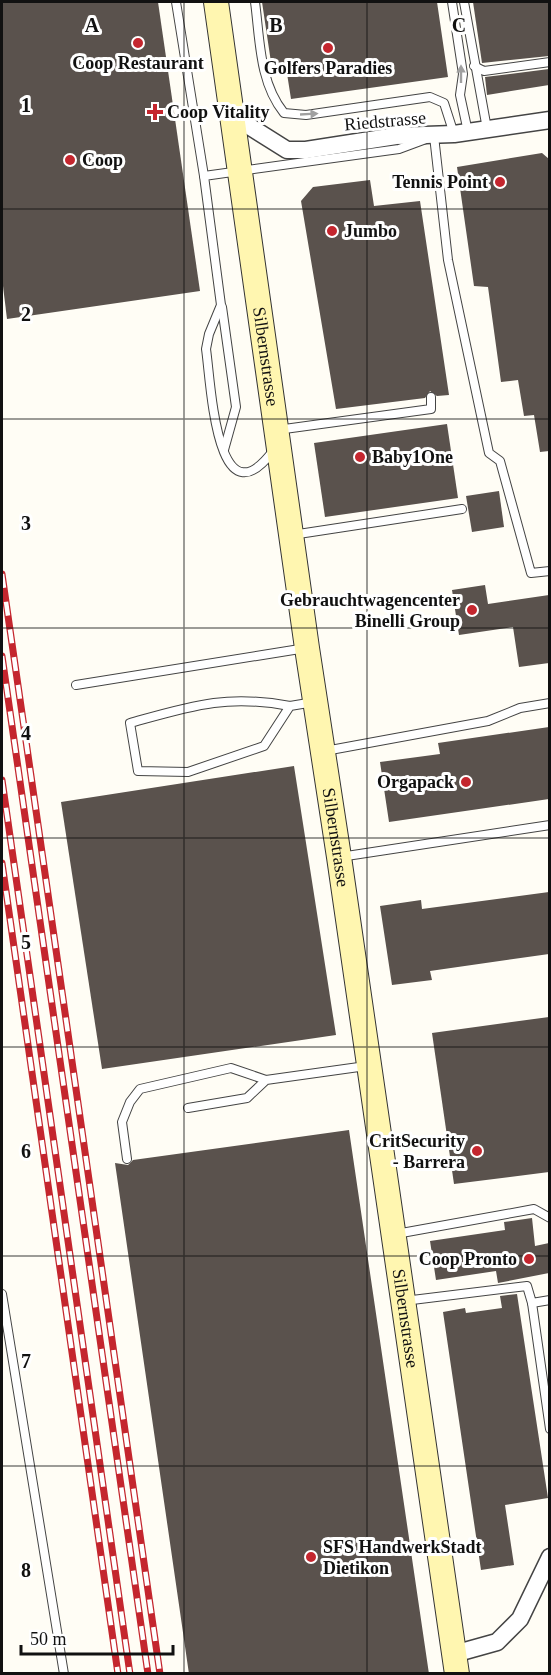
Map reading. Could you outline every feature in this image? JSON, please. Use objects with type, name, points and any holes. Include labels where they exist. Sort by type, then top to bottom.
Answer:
[{"type":"street","name":"Silbernstrasse","points":[[216,2],[307,648],[370,1066],[455,1664]]},
{"type":"street","name":"Riedstrasse","points":[[232,116],[287,150],[306,150],[396,136],[461,133],[549,120]]},
{"type":"street","points":[[455,1664],[497,1642],[520,1619],[549,1557]]},
{"type":"lane","points":[[176,2],[204,176],[236,407],[223,453]]},
{"type":"lane","points":[[255,2],[266,82],[273,99],[284,113],[306,115],[430,97],[444,103],[461,133]]},
{"type":"lane","points":[[452,2],[463,74],[460,94],[461,133]]},
{"type":"lane","points":[[464,2],[487,129]]},
{"type":"lane","points":[[474,66],[484,72],[549,62]]},
{"type":"lane","points":[[204,176],[399,148],[434,136],[448,260],[489,453],[500,461],[531,573],[549,571]]},
{"type":"lane","points":[[221,305],[209,334],[206,349],[223,453],[234,469],[249,472],[259,468],[278,436],[431,409],[431,397]]},
{"type":"lane","points":[[292,536],[462,509]]},
{"type":"lane","points":[[76,685],[307,648]]},
{"type":"lane","points":[[290,706],[264,746],[188,772],[138,771],[130,723],[201,703],[256,700],[290,706],[315,702]]},
{"type":"lane","points":[[323,752],[488,721],[520,708],[549,704]]},
{"type":"lane","points":[[339,857],[549,825]]},
{"type":"lane","points":[[127,1159],[122,1122],[130,1102],[140,1089],[231,1068],[266,1080],[370,1066]]},
{"type":"lane","points":[[188,1108],[247,1098],[266,1080]]},
{"type":"lane","points":[[394,1234],[534,1209],[549,1218]]},
{"type":"lane","points":[[403,1302],[527,1286],[532,1303],[549,1429]]},
{"type":"lane","points":[[2,1294],[64,1674]]},
{"type":"lane","points":[[532,1303],[549,1300]]},
{"type":"building","points":[[2,2],[158,2],[200,291],[7,319],[2,278]]},
{"type":"building","points":[[262,2],[437,2],[448,77],[291,99],[286,67],[272,69]]},
{"type":"building","points":[[473,2],[549,2],[549,56],[482,63]]},
{"type":"building","points":[[549,69],[549,85],[487,95],[485,77]]},
{"type":"building","points":[[542,153],[549,159],[549,451],[540,452],[534,415],[524,416],[518,380],[501,382],[488,287],[474,286],[457,167]]},
{"type":"building","points":[[370,180],[374,206],[420,201],[449,395],[437,396],[430,391],[425,398],[336,409],[301,201],[313,187]]},
{"type":"building","points":[[447,424],[458,498],[325,517],[314,443]]},
{"type":"building","points":[[499,491],[504,527],[472,532],[466,496]]},
{"type":"building","points":[[485,585],[488,604],[549,595],[549,663],[519,667],[513,627],[459,635],[452,590]]},
{"type":"building","name":"Orgapack","points":[[549,727],[549,799],[389,822],[380,762],[440,754],[438,743]]},
{"type":"building","points":[[294,766],[336,1035],[102,1069],[61,802]]},
{"type":"building","points":[[549,892],[549,954],[430,971],[432,980],[392,985],[380,906],[421,900],[422,909]]},
{"type":"building","points":[[549,1017],[549,1172],[454,1184],[432,1033]]},
{"type":"building","points":[[349,1130],[429,1674],[189,1674],[115,1163],[128,1165],[133,1160]]},
{"type":"building","points":[[532,1218],[535,1246],[549,1243],[549,1273],[498,1283],[496,1271],[436,1280],[430,1241],[505,1230],[504,1222]]},
{"type":"building","points":[[517,1294],[548,1498],[505,1505],[514,1565],[481,1570],[443,1312],[465,1308],[466,1313],[502,1308],[500,1296]]},
{"type":"railway","points":[[2,574],[160,1674]]},
{"type":"railway","points":[[2,656],[148,1674]]},
{"type":"railway","points":[[2,780],[130,1674]]},
{"type":"railway","points":[[2,863],[118,1674]]},
{"type":"place","name":"Coop Restaurant","points":[[138,43]]},
{"type":"place","name":"Golfers Paradies","points":[[328,48]]},
{"type":"place","name":"Coop Vitality","points":[[155,112]]},
{"type":"place","name":"Coop","points":[[70,160]]},
{"type":"place","name":"Tennis Point","points":[[500,182]]},
{"type":"place","name":"Jumbo","points":[[332,231]]},
{"type":"place","name":"Baby1One","points":[[360,457]]},
{"type":"place","name":"Gebrauchtwagencenter Binelli Group","points":[[472,610]]},
{"type":"place","name":"Orgapack","points":[[466,782]]},
{"type":"place","name":"CritSecurity - Barrera","points":[[477,1151]]},
{"type":"place","name":"Coop Pronto","points":[[529,1259]]},
{"type":"place","name":"SFS HandwerkStadt Dietikon","points":[[311,1557]]}]
